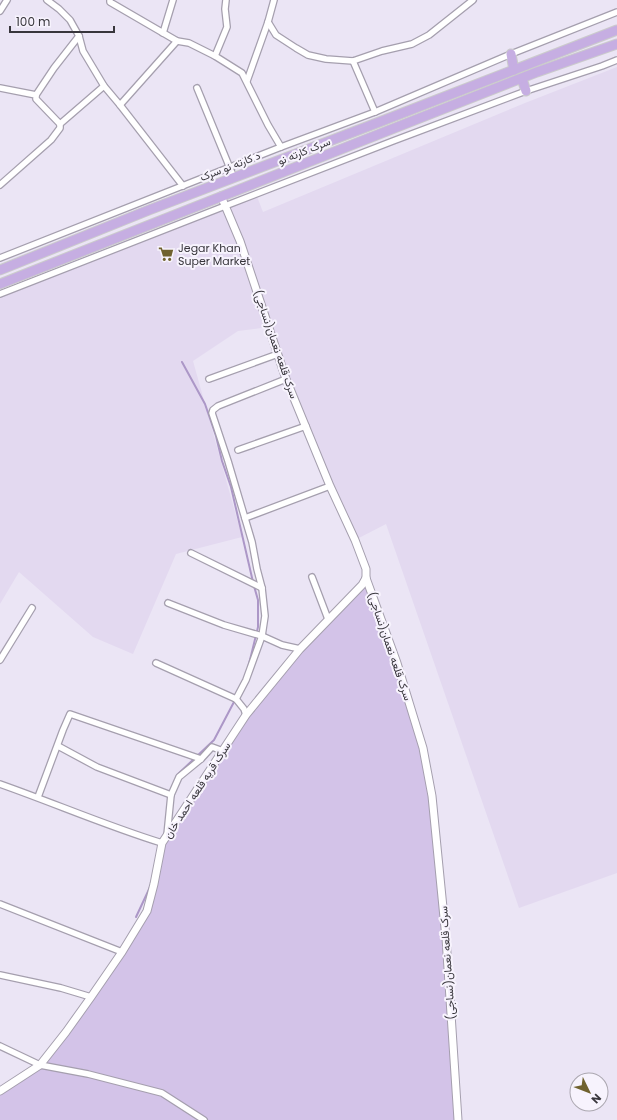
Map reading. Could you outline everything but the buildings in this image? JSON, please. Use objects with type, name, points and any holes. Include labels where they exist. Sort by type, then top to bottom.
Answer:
[{"type":"highway","points":[[511,54],[514,70],[616,31]]},
{"type":"highway","name":"سرک کارته نو","points":[[0,284],[181,211],[522,79],[617,44]]},
{"type":"highway","points":[[557,54],[564,63]]},
{"type":"highway","name":"د کارته نو سړک","points":[[0,270],[177,199],[514,70]]},
{"type":"highway","points":[[522,79],[526,90]]},
{"type":"highway","points":[[177,199],[181,211]]},
{"type":"highway","points":[[98,219],[101,229]]},
{"type":"street","points":[[0,11],[7,0]]},
{"type":"street","points":[[48,0],[70,20],[79,36],[83,51],[104,86],[183,186]]},
{"type":"street","points":[[110,0],[110,2],[177,42],[189,43],[215,56],[242,73],[268,125],[281,147]]},
{"type":"street","points":[[163,33],[173,0]]},
{"type":"street","points":[[215,56],[227,27],[225,9],[226,0]]},
{"type":"street","points":[[247,81],[268,22],[274,0]]},
{"type":"street","points":[[268,22],[276,35],[308,55],[326,59],[353,61],[382,51],[412,44],[429,35],[473,0]]},
{"type":"street","points":[[0,258],[281,147],[375,112],[511,54],[617,12]]},
{"type":"street","points":[[60,124],[36,99],[36,94],[79,36]]},
{"type":"street","points":[[120,105],[177,42]]},
{"type":"street","points":[[0,294],[526,90],[617,60]]},
{"type":"street","points":[[353,61],[375,112]]},
{"type":"street","points":[[0,185],[51,140],[60,128],[60,124],[104,86]]},
{"type":"street","points":[[0,88],[36,94]]},
{"type":"street","points":[[197,88],[234,178]]},
{"type":"street","name":"سرک قلعه نعمان(نساجی)","points":[[221,196],[240,241],[286,379],[366,569],[366,578],[397,663],[423,748],[432,796],[446,938],[458,1120]]},
{"type":"street","points":[[209,379],[278,354]]},
{"type":"street","points":[[236,699],[246,680],[262,636],[265,616],[262,588],[246,518],[212,412],[218,406],[286,379]]},
{"type":"street","points":[[238,450],[306,426]]},
{"type":"street","points":[[246,518],[330,486]]},
{"type":"street","points":[[191,554],[262,588]]},
{"type":"street","points":[[312,577],[328,619]]},
{"type":"street","name":"سرک قریه قلعه احمد خان","points":[[0,1091],[40,1065],[91,997],[122,952],[147,911],[165,840],[246,715],[300,649],[362,585],[366,578]]},
{"type":"street","points":[[168,603],[224,625],[262,636],[282,645],[300,649]]},
{"type":"street","points":[[0,660],[32,608]]},
{"type":"street","points":[[156,663],[236,699],[244,709],[246,715]]},
{"type":"street","points":[[38,797],[70,714],[201,759]]},
{"type":"street","points":[[58,746],[97,767],[172,795]]},
{"type":"street","points":[[0,784],[38,797],[130,833],[165,840],[172,795],[179,777],[201,759],[212,747],[223,751]]},
{"type":"street","points":[[0,904],[122,952]]},
{"type":"street","points":[[0,975],[61,988],[91,997]]},
{"type":"street","points":[[0,1046],[40,1065],[88,1074],[162,1093],[204,1120]]},
{"type":"shaded area","points":[[617,67],[617,873],[519,908],[386,524],[355,540],[330,486],[269,327],[238,331],[193,361],[242,537],[176,554],[133,654],[93,637],[19,572],[0,604],[0,294],[256,194],[263,212],[525,103]]},
{"type":"shaded area","points":[[366,578],[397,663],[432,796],[458,1120],[0,1120],[0,1091],[40,1065],[147,911],[162,843],[246,715]]},
{"type":"waterway","points":[[182,362],[205,404],[216,436],[222,461],[231,487],[253,582]]},
{"type":"waterway","points":[[248,668],[258,627],[258,600],[254,586]]},
{"type":"waterway","points":[[176,778],[177,775],[214,740],[235,700]]},
{"type":"waterway","points":[[136,917],[151,885]]},
{"type":"place","name":"Jegar Khan Super Market","points":[[166,254]]}]
